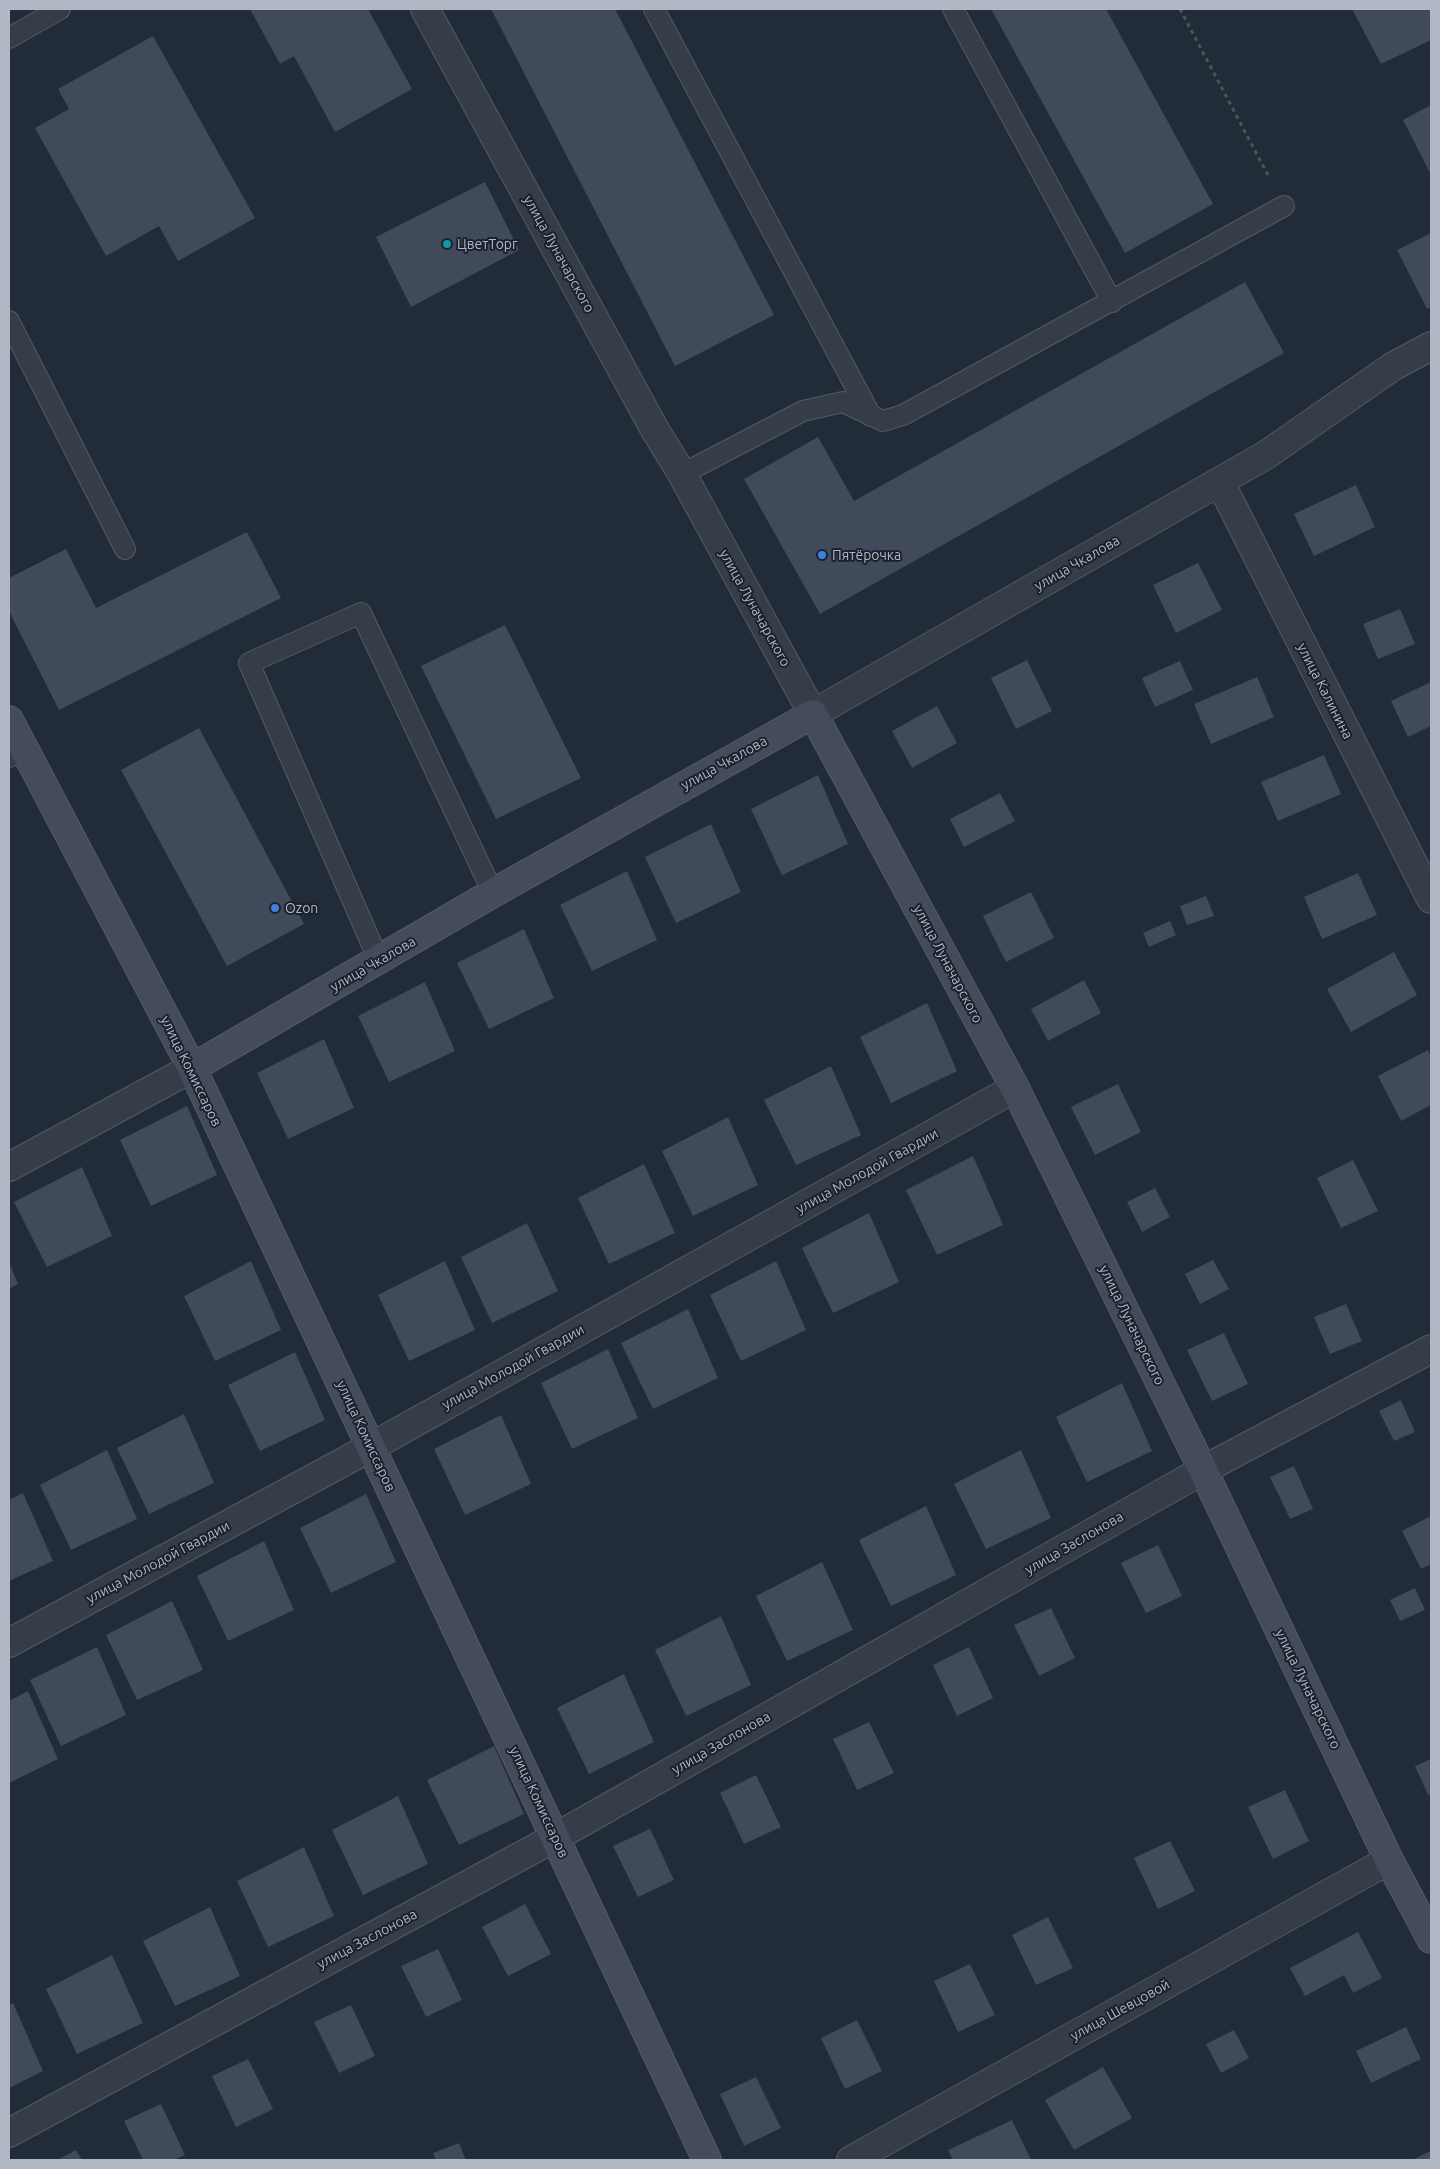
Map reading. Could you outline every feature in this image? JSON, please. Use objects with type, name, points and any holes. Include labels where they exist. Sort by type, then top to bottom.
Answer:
[{"type":"main road","name":"улица Чкалова","points":[[192,1068],[493,894],[813,714]]},
{"type":"main road","name":"улица Луначарского","points":[[813,714],[1015,1088],[1203,1470],[1389,1860],[1431,1939]]},
{"type":"main road","name":"улица Комиссаров","points":[[9,720],[17,753],[192,1068],[707,2160]]},
{"type":"street","name":"улица Луначарского","points":[[425,9],[813,714]]},
{"type":"street","name":"улица Чкалова","points":[[813,714],[1266,455],[1392,367],[1431,346]]},
{"type":"street","name":"улица Калинина","points":[[1220,482],[1431,899]]},
{"type":"street","name":"улица Чкалова","points":[[9,1167],[192,1068]]},
{"type":"street","name":"улица Молодой Гвардии","points":[[9,1643],[371,1446],[1015,1088]]},
{"type":"street","name":"улица Заслонова","points":[[9,2133],[556,1837],[1203,1470],[1431,1349]]},
{"type":"street","name":"улица Шевцовой","points":[[851,2160],[1389,1860]]},
{"type":"lane","points":[[9,38],[60,9]]},
{"type":"lane","points":[[654,9],[871,416]]},
{"type":"lane","points":[[953,9],[1112,302]]},
{"type":"lane","points":[[682,474],[803,410],[843,402],[883,421],[903,415],[1284,206]]},
{"type":"lane","points":[[9,321],[126,549]]},
{"type":"lane","points":[[379,961],[249,663],[361,613],[493,894]]},
{"type":"path","points":[[1180,9],[1284,206]]},
{"type":"building","points":[[250,9],[368,9],[412,89],[335,132],[294,56],[280,64]]},
{"type":"building","points":[[491,9],[615,9],[774,315],[675,366]]},
{"type":"building","points":[[991,9],[1106,9],[1213,204],[1125,253]]},
{"type":"building","points":[[1352,9],[1431,9],[1431,40],[1381,64]]},
{"type":"building","points":[[153,36],[255,218],[178,261],[159,226],[106,256],[35,128],[69,109],[58,89]]},
{"type":"building","points":[[1431,105],[1431,175],[1403,120]]},
{"type":"building","name":"ЦветТорг","points":[[485,182],[519,250],[411,307],[376,237]]},
{"type":"building","points":[[1431,233],[1431,307],[1427,309],[1397,250]]},
{"type":"building","points":[[1245,282],[1284,353],[820,614],[744,479],[818,437],[854,501]]},
{"type":"building","points":[[1356,485],[1375,527],[1314,556],[1294,514]]},
{"type":"building","points":[[247,532],[281,598],[59,710],[9,611],[9,578],[66,549],[96,608]]},
{"type":"building","points":[[1198,563],[1222,610],[1176,633],[1153,585]]},
{"type":"building","points":[[1400,609],[1415,644],[1378,659],[1363,624]]},
{"type":"building","points":[[505,625],[581,778],[496,819],[421,666]]},
{"type":"building","points":[[1027,660],[1052,711],[1016,729],[991,678]]},
{"type":"building","points":[[1180,661],[1193,690],[1155,707],[1142,678]]},
{"type":"building","points":[[1257,677],[1274,717],[1211,744],[1194,704]]},
{"type":"building","points":[[1431,682],[1431,726],[1408,737],[1391,701]]},
{"type":"building","points":[[937,706],[957,743],[912,768],[892,731]]},
{"type":"building","points":[[199,728],[304,924],[227,966],[121,770]]},
{"type":"building","points":[[1324,755],[1341,794],[1278,821],[1261,782]]},
{"type":"building","points":[[818,775],[848,844],[782,875],[751,809]]},
{"type":"building","points":[[1000,793],[1015,821],[964,847],[950,819]]},
{"type":"building","points":[[711,824],[741,892],[676,923],[645,857]]},
{"type":"building","points":[[627,871],[657,940],[592,971],[560,905]]},
{"type":"building","points":[[1358,873],[1377,915],[1322,939],[1304,897]]},
{"type":"building","points":[[1031,892],[1054,938],[1006,962],[983,916]]},
{"type":"building","points":[[1206,896],[1214,916],[1187,925],[1180,906]]},
{"type":"building","points":[[1170,921],[1176,935],[1149,947],[1143,933]]},
{"type":"building","points":[[524,929],[554,998],[489,1029],[457,963]]},
{"type":"building","points":[[1394,952],[1417,995],[1351,1032],[1327,989]]},
{"type":"building","points":[[1084,980],[1101,1013],[1048,1041],[1031,1009]]},
{"type":"building","points":[[425,982],[455,1051],[389,1082],[358,1016]]},
{"type":"building","points":[[927,1003],[957,1071],[891,1103],[860,1037]]},
{"type":"building","points":[[324,1039],[354,1108],[288,1139],[257,1073]]},
{"type":"building","points":[[1428,1050],[1431,1057],[1431,1105],[1401,1121],[1378,1076]]},
{"type":"building","points":[[831,1066],[861,1135],[796,1165],[764,1100]]},
{"type":"building","points":[[1118,1084],[1141,1132],[1095,1155],[1071,1107]]},
{"type":"building","points":[[187,1106],[217,1175],[151,1206],[120,1140]]},
{"type":"building","points":[[728,1117],[758,1185],[693,1216],[662,1151]]},
{"type":"building","points":[[973,1156],[1003,1225],[937,1255],[906,1190]]},
{"type":"building","points":[[1353,1160],[1378,1211],[1341,1228],[1317,1178]]},
{"type":"building","points":[[644,1164],[675,1233],[609,1264],[578,1198]]},
{"type":"building","points":[[82,1167],[112,1236],[47,1267],[14,1202]]},
{"type":"building","points":[[1155,1188],[1170,1217],[1142,1232],[1127,1202]]},
{"type":"building","points":[[869,1213],[899,1282],[833,1313],[802,1248]]},
{"type":"building","points":[[527,1223],[558,1291],[492,1323],[461,1257]]},
{"type":"building","points":[[1213,1260],[1229,1289],[1200,1304],[1185,1274]]},
{"type":"building","points":[[251,1261],[281,1330],[215,1361],[184,1296]]},
{"type":"building","points":[[445,1261],[475,1330],[409,1361],[378,1295]]},
{"type":"building","points":[[776,1261],[806,1330],[741,1361],[710,1295]]},
{"type":"building","points":[[9,1262],[18,1284],[9,1289]]},
{"type":"building","points":[[1346,1304],[1362,1341],[1330,1354],[1314,1317]]},
{"type":"building","points":[[688,1309],[718,1378],[653,1409],[621,1343]]},
{"type":"building","points":[[1224,1333],[1248,1384],[1212,1401],[1187,1350]]},
{"type":"building","points":[[608,1349],[638,1418],[572,1449],[541,1383]]},
{"type":"building","points":[[295,1352],[325,1420],[260,1451],[228,1385]]},
{"type":"building","points":[[1122,1383],[1152,1451],[1087,1482],[1056,1417]]},
{"type":"building","points":[[1401,1400],[1415,1432],[1394,1441],[1379,1411]]},
{"type":"building","points":[[184,1414],[214,1483],[149,1514],[117,1448]]},
{"type":"building","points":[[501,1415],[531,1484],[465,1515],[434,1449]]},
{"type":"building","points":[[107,1450],[137,1519],[71,1550],[40,1485]]},
{"type":"building","points":[[1021,1450],[1051,1518],[986,1549],[954,1484]]},
{"type":"building","points":[[1294,1466],[1313,1509],[1290,1519],[1270,1477]]},
{"type":"building","points":[[23,1493],[53,1561],[9,1581],[9,1500]]},
{"type":"building","points":[[366,1494],[396,1562],[331,1593],[300,1528]]},
{"type":"building","points":[[926,1506],[956,1575],[891,1606],[859,1540]]},
{"type":"building","points":[[1431,1516],[1431,1564],[1421,1569],[1402,1531]]},
{"type":"building","points":[[264,1541],[294,1610],[228,1641],[197,1576]]},
{"type":"building","points":[[1158,1545],[1182,1596],[1146,1613],[1121,1563]]},
{"type":"building","points":[[822,1562],[853,1630],[787,1661],[756,1596]]},
{"type":"building","points":[[1415,1588],[1425,1610],[1400,1621],[1390,1600]]},
{"type":"building","points":[[172,1601],[203,1670],[137,1700],[106,1635]]},
{"type":"building","points":[[1051,1608],[1075,1658],[1039,1676],[1014,1625]]},
{"type":"building","points":[[721,1616],[751,1685],[686,1716],[655,1650]]},
{"type":"building","points":[[97,1647],[126,1715],[61,1746],[30,1680]]},
{"type":"building","points":[[969,1647],[993,1698],[957,1716],[933,1665]]},
{"type":"building","points":[[624,1674],[654,1742],[589,1774],[557,1708]]},
{"type":"building","points":[[28,1691],[58,1759],[9,1783],[9,1701]]},
{"type":"building","points":[[869,1722],[894,1773],[857,1790],[833,1739]]},
{"type":"building","points":[[494,1746],[524,1814],[459,1845],[427,1780]]},
{"type":"building","points":[[1431,1759],[1431,1793],[1428,1795],[1415,1766]]},
{"type":"building","points":[[756,1775],[781,1827],[744,1844],[720,1793]]},
{"type":"building","points":[[1285,1790],[1309,1841],[1273,1859],[1248,1807]]},
{"type":"building","points":[[398,1796],[428,1864],[363,1895],[332,1830]]},
{"type":"building","points":[[650,1829],[674,1880],[638,1897],[613,1846]]},
{"type":"building","points":[[1170,1841],[1195,1891],[1158,1909],[1134,1858]]},
{"type":"building","points":[[304,1847],[334,1916],[268,1947],[237,1881]]},
{"type":"building","points":[[525,1904],[551,1954],[508,1976],[482,1927]]},
{"type":"building","points":[[210,1907],[240,1976],[175,2006],[143,1941]]},
{"type":"building","points":[[1048,1917],[1073,1968],[1036,1985],[1012,1935]]},
{"type":"building","points":[[1358,1932],[1382,1978],[1353,1993],[1344,1975],[1305,1996],[1290,1968]]},
{"type":"building","points":[[438,1949],[462,2000],[426,2017],[401,1966]]},
{"type":"building","points":[[112,1955],[143,2023],[77,2054],[46,1989]]},
{"type":"building","points":[[970,1964],[995,2015],[958,2032],[934,1981]]},
{"type":"building","points":[[13,2003],[43,2071],[9,2088],[9,2005]]},
{"type":"building","points":[[351,2005],[375,2056],[339,2073],[314,2022]]},
{"type":"building","points":[[857,2020],[882,2071],[845,2089],[821,2038]]},
{"type":"building","points":[[1406,2027],[1421,2059],[1371,2083],[1356,2051]]},
{"type":"building","points":[[1234,2030],[1249,2058],[1221,2073],[1206,2044]]},
{"type":"building","points":[[248,2059],[273,2109],[236,2127],[212,2076]]},
{"type":"building","points":[[1103,2067],[1132,2118],[1074,2150],[1045,2100]]},
{"type":"building","points":[[756,2077],[781,2128],[744,2146],[720,2094]]},
{"type":"building","points":[[161,2104],[185,2155],[174,2160],[143,2160],[124,2121]]},
{"type":"building","points":[[1012,2120],[1031,2160],[953,2160],[948,2150]]},
{"type":"building","points":[[459,2143],[466,2160],[436,2160],[433,2153]]},
{"type":"building","points":[[76,2150],[82,2160],[57,2160]]},
{"type":"building","points":[[1431,2151],[1431,2160],[1412,2160]]},
{"type":"place","name":"ЦветТорг","points":[[447,244]]},
{"type":"place","name":"Пятёрочка","points":[[822,555]]},
{"type":"place","name":"Ozon","points":[[275,908]]}]
